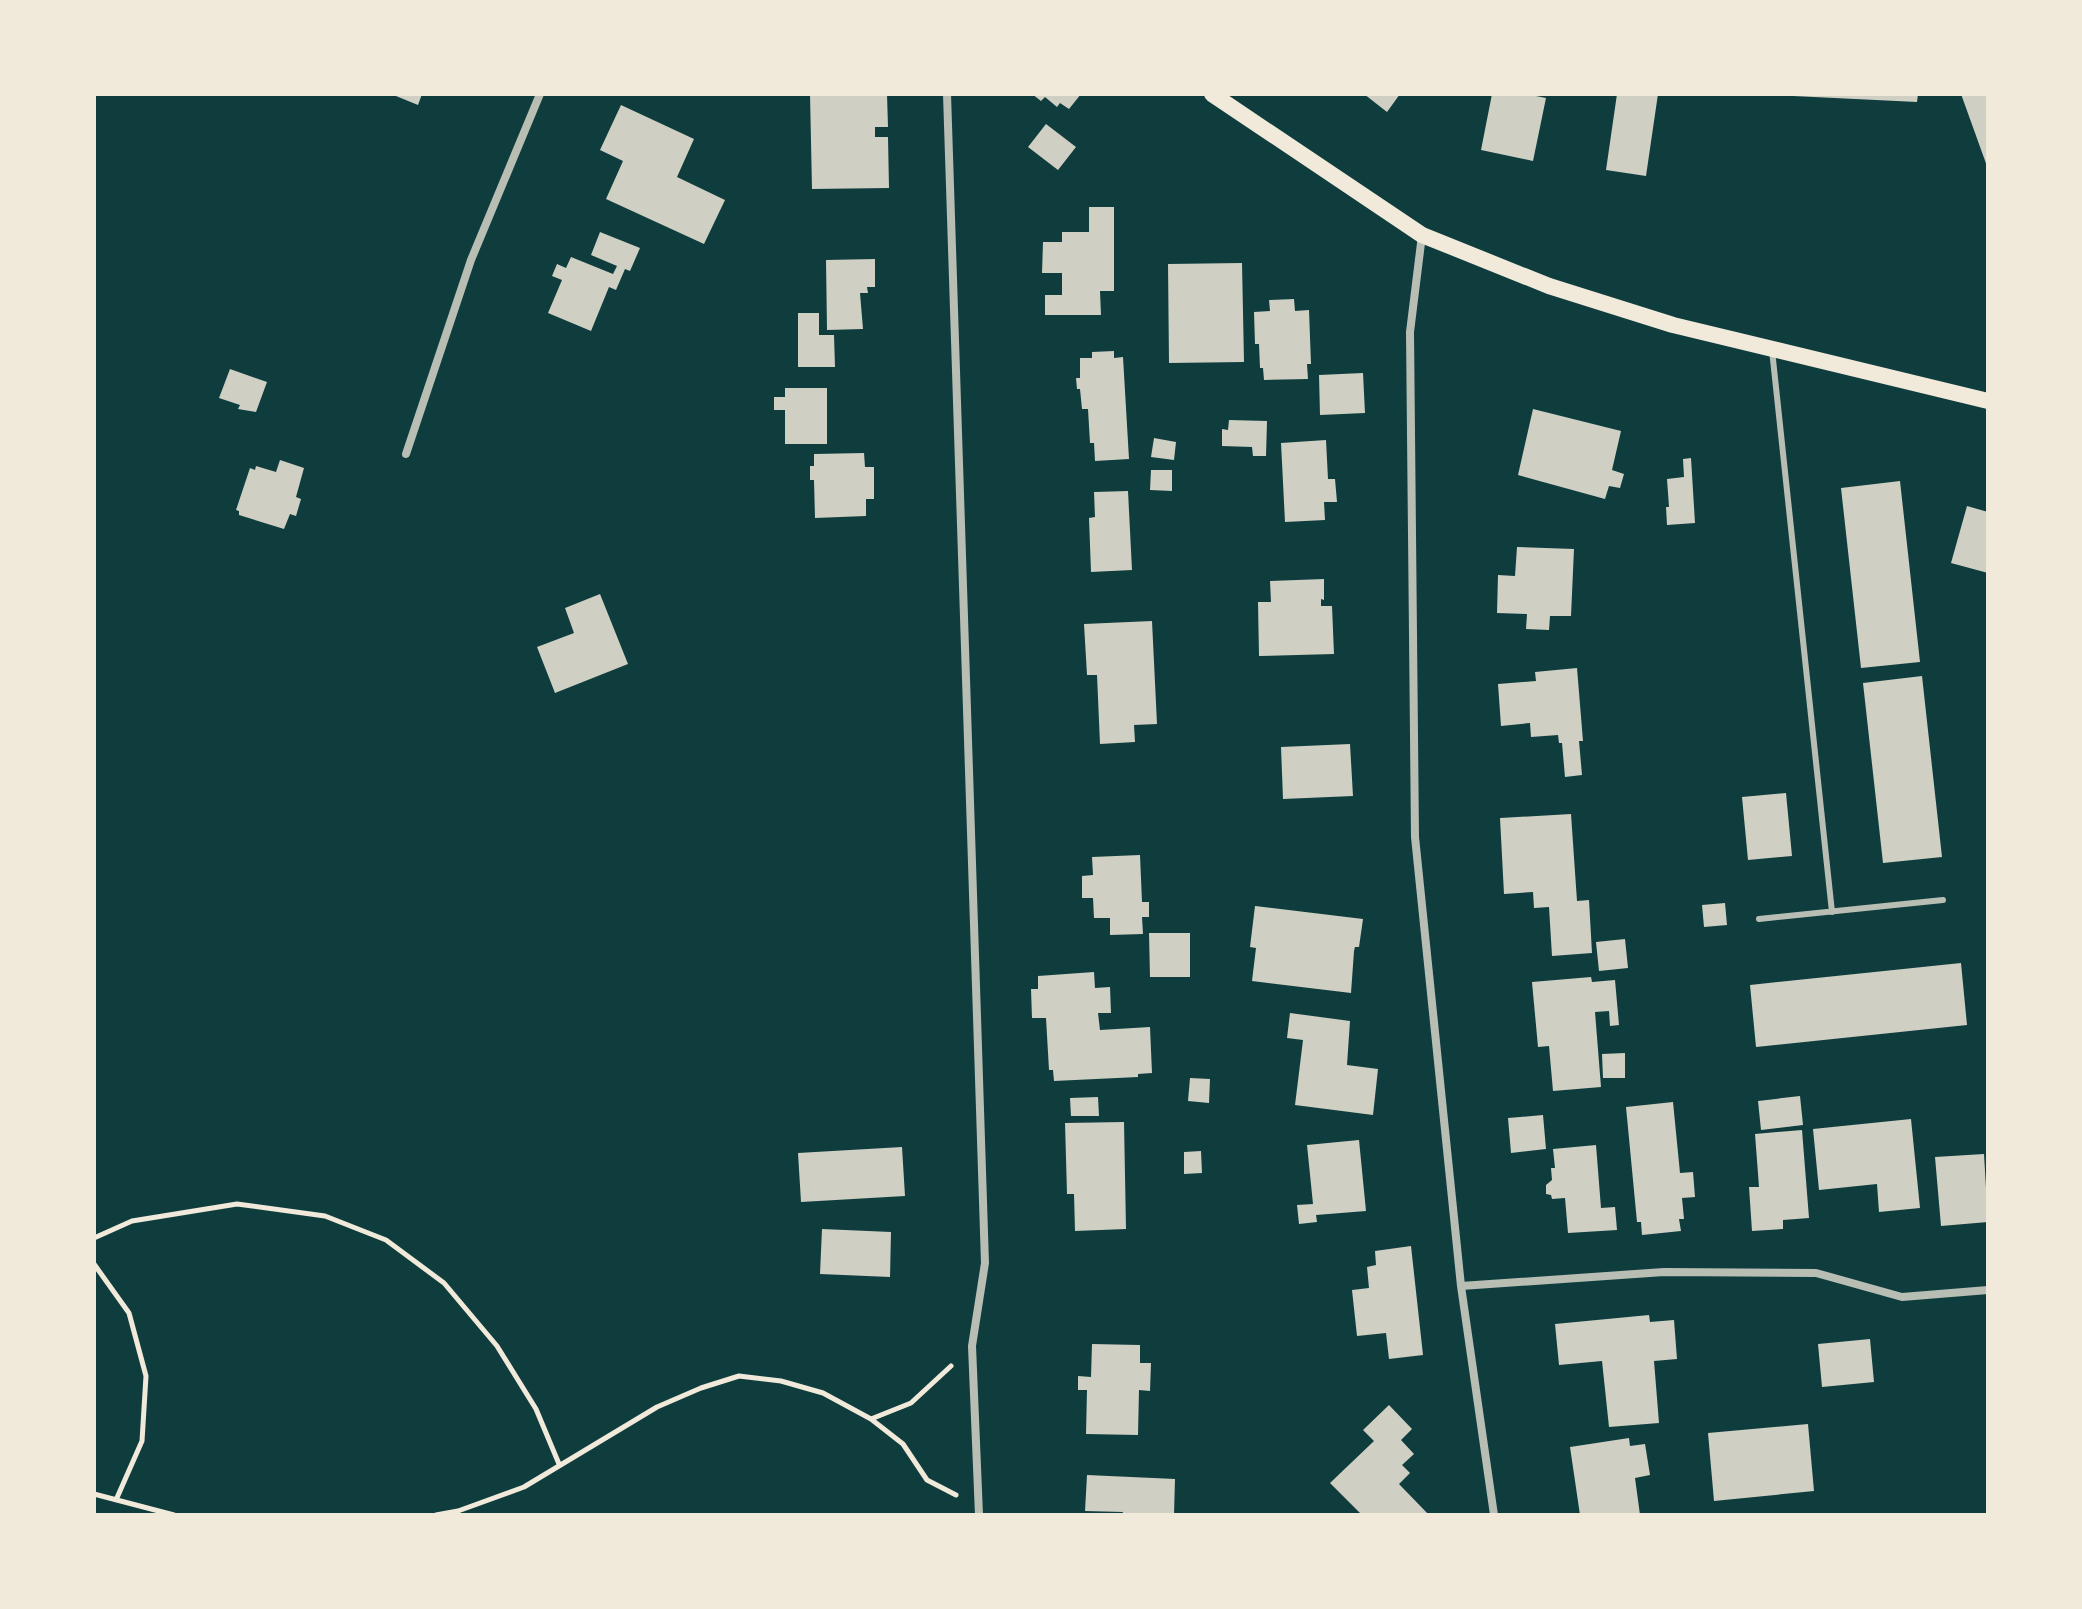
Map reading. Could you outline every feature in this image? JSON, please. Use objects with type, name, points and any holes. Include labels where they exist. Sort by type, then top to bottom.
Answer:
[{"type":"main road","points":[[1212,94],[1422,235],[1549,286],[1673,325],[1988,401]]},
{"type":"street","points":[[406,454],[471,260],[540,94]]},
{"type":"street","points":[[947,94],[985,1263],[972,1346],[978,1511]]},
{"type":"street","points":[[1422,235],[1410,332],[1415,837],[1461,1286],[1494,1515]]},
{"type":"street","points":[[1461,1286],[1664,1272],[1816,1273],[1902,1297],[1988,1290]]},
{"type":"lane","points":[[1772,350],[1832,912]]},
{"type":"lane","points":[[1759,919],[1943,900]]},
{"type":"path","points":[[94,1238],[132,1221],[237,1204],[325,1216],[386,1240],[444,1283],[497,1346],[536,1409],[559,1465]]},
{"type":"path","points":[[94,1264],[129,1313],[146,1376],[142,1441],[116,1500]]},
{"type":"path","points":[[871,1419],[911,1403],[972,1346]]},
{"type":"path","points":[[436,1515],[458,1511],[524,1487],[657,1407],[739,1376],[781,1381],[823,1393],[871,1419],[903,1444],[927,1480],[978,1511]]},
{"type":"path","points":[[94,1494],[174,1515]]},
{"type":"building","points":[[391,94],[422,94],[418,105]]},
{"type":"building","points":[[810,94],[887,94],[888,127],[875,127],[875,137],[888,137],[889,188],[812,189]]},
{"type":"building","points":[[1032,94],[1081,94],[1069,109],[1060,103],[1057,107],[1045,97],[1041,101]]},
{"type":"building","points":[[1364,94],[1400,94],[1387,112]]},
{"type":"building","points":[[1492,94],[1526,94],[1546,98],[1533,161],[1481,150]]},
{"type":"building","points":[[1617,94],[1658,94],[1646,176],[1606,170]]},
{"type":"building","points":[[1793,94],[1918,94],[1917,102]]},
{"type":"building","points":[[1961,94],[1988,94],[1988,169]]},
{"type":"building","points":[[621,105],[694,139],[677,177],[725,200],[704,244],[606,199],[623,161],[600,150]]},
{"type":"building","points":[[1046,124],[1076,147],[1058,170],[1028,147]]},
{"type":"building","points":[[1089,207],[1114,207],[1114,291],[1100,291],[1101,315],[1045,315],[1045,295],[1062,295],[1062,273],[1042,273],[1043,242],[1062,242],[1062,232],[1089,232]]},
{"type":"building","points":[[600,232],[640,248],[630,271],[625,269],[616,290],[609,287],[591,331],[548,313],[562,280],[552,276],[557,264],[566,268],[571,257],[613,274],[617,266],[591,255]]},
{"type":"building","points":[[875,259],[875,287],[867,287],[868,293],[860,293],[863,329],[827,330],[826,260]]},
{"type":"building","points":[[1242,263],[1244,362],[1169,363],[1168,264]]},
{"type":"building","points":[[1294,299],[1295,311],[1309,310],[1311,364],[1307,364],[1308,379],[1264,380],[1259,344],[1255,344],[1254,312],[1270,311],[1269,300]]},
{"type":"building","points":[[798,313],[819,313],[819,335],[834,335],[835,367],[798,367]]},
{"type":"building","points":[[1114,351],[1114,358],[1123,357],[1129,459],[1095,461],[1094,443],[1090,443],[1088,409],[1082,409],[1076,378],[1080,378],[1080,358],[1092,358],[1092,352]]},
{"type":"building","points":[[230,369],[267,382],[256,412],[238,409],[240,405],[219,398]]},
{"type":"building","points":[[1363,373],[1365,413],[1320,415],[1319,375]]},
{"type":"building","points":[[785,388],[827,388],[827,444],[785,444],[785,410],[774,410],[774,397],[785,397]]},
{"type":"building","points":[[1533,409],[1621,431],[1612,470],[1624,474],[1620,488],[1609,486],[1605,499],[1518,475]]},
{"type":"building","points":[[1229,420],[1267,421],[1266,456],[1253,456],[1252,447],[1222,446],[1222,429],[1228,430]]},
{"type":"building","points":[[1154,438],[1176,442],[1174,460],[1151,457]]},
{"type":"building","points":[[1326,440],[1328,479],[1335,479],[1337,502],[1324,502],[1325,520],[1285,522],[1281,443]]},
{"type":"building","points":[[864,453],[865,467],[874,467],[874,499],[866,499],[866,516],[815,518],[814,480],[810,480],[814,454]]},
{"type":"building","points":[[1691,458],[1695,523],[1667,525],[1667,479],[1684,477],[1683,459]]},
{"type":"building","points":[[280,460],[304,468],[296,497],[301,499],[296,516],[290,514],[284,529],[239,515],[236,510],[250,468],[255,470],[256,466],[276,472]]},
{"type":"building","points":[[1151,470],[1172,470],[1172,491],[1150,490]]},
{"type":"building","points":[[1900,481],[1920,662],[1861,668],[1841,488]]},
{"type":"building","points":[[1128,491],[1132,570],[1091,572],[1089,518],[1095,517],[1094,492]]},
{"type":"building","points":[[1967,506],[1988,512],[1988,573],[1951,563]]},
{"type":"building","points":[[1517,547],[1574,549],[1571,616],[1550,616],[1549,630],[1526,629],[1527,614],[1497,613],[1498,575],[1515,576]]},
{"type":"building","points":[[1324,579],[1321,606],[1332,606],[1334,654],[1259,656],[1258,602],[1271,602],[1270,581]]},
{"type":"building","points":[[600,594],[628,664],[555,693],[537,647],[574,633],[565,608]]},
{"type":"building","points":[[1152,621],[1157,724],[1134,725],[1135,742],[1100,744],[1097,675],[1087,675],[1084,624]]},
{"type":"building","points":[[1577,668],[1583,741],[1579,741],[1582,775],[1565,777],[1562,743],[1559,743],[1558,735],[1531,737],[1530,723],[1501,726],[1498,684],[1536,681],[1535,672]]},
{"type":"building","points":[[1922,676],[1942,857],[1883,863],[1863,683]]},
{"type":"building","points":[[1350,744],[1353,796],[1283,799],[1281,747]]},
{"type":"building","points":[[1786,793],[1792,856],[1748,860],[1742,797]]},
{"type":"building","points":[[1571,814],[1577,901],[1589,900],[1592,953],[1552,956],[1549,907],[1534,908],[1533,892],[1504,894],[1500,818]]},
{"type":"building","points":[[1140,855],[1142,902],[1149,902],[1149,917],[1142,917],[1143,934],[1110,935],[1110,918],[1094,918],[1093,898],[1082,898],[1082,876],[1093,875],[1092,857]]},
{"type":"building","points":[[1725,903],[1727,925],[1704,927],[1702,905]]},
{"type":"building","points":[[1255,906],[1363,919],[1359,947],[1355,947],[1354,951],[1351,993],[1252,981],[1256,948],[1250,947]]},
{"type":"building","points":[[1149,933],[1190,933],[1190,977],[1150,977]]},
{"type":"building","points":[[1625,939],[1628,968],[1599,971],[1596,942]]},
{"type":"building","points":[[1961,963],[1967,1025],[1756,1047],[1750,985]]},
{"type":"building","points":[[1094,972],[1095,988],[1110,987],[1111,1013],[1098,1013],[1100,1030],[1150,1027],[1152,1073],[1138,1074],[1138,1077],[1054,1081],[1053,1070],[1049,1070],[1046,1018],[1032,1018],[1031,989],[1038,989],[1038,976]]},
{"type":"building","points":[[1591,977],[1592,982],[1615,980],[1619,1025],[1610,1026],[1609,1011],[1595,1012],[1601,1087],[1553,1091],[1549,1046],[1538,1047],[1532,982]]},
{"type":"building","points":[[1290,1013],[1350,1021],[1347,1065],[1378,1069],[1373,1115],[1295,1105],[1303,1040],[1287,1038]]},
{"type":"building","points":[[1625,1053],[1625,1078],[1603,1078],[1602,1054]]},
{"type":"building","points":[[1190,1078],[1210,1079],[1209,1103],[1188,1101]]},
{"type":"building","points":[[1800,1096],[1803,1125],[1761,1130],[1758,1101]]},
{"type":"building","points":[[1098,1097],[1099,1116],[1071,1116],[1070,1098]]},
{"type":"building","points":[[1673,1102],[1680,1173],[1693,1172],[1695,1197],[1682,1198],[1684,1219],[1679,1219],[1681,1231],[1642,1235],[1641,1222],[1637,1222],[1626,1107]]},
{"type":"building","points":[[1543,1115],[1546,1149],[1511,1153],[1508,1118]]},
{"type":"building","points":[[1911,1119],[1920,1208],[1879,1212],[1877,1184],[1819,1190],[1813,1129]]},
{"type":"building","points":[[1124,1122],[1126,1229],[1075,1231],[1074,1194],[1067,1194],[1065,1123]]},
{"type":"building","points":[[1802,1130],[1809,1218],[1783,1220],[1783,1229],[1752,1231],[1749,1187],[1759,1187],[1755,1134]]},
{"type":"building","points":[[1359,1140],[1366,1211],[1316,1215],[1317,1222],[1299,1224],[1297,1205],[1313,1204],[1307,1145]]},
{"type":"building","points":[[1596,1145],[1601,1208],[1615,1207],[1617,1230],[1568,1233],[1565,1198],[1552,1199],[1551,1195],[1546,1194],[1546,1185],[1552,1180],[1551,1168],[1555,1168],[1553,1149]]},
{"type":"building","points":[[902,1147],[905,1196],[801,1202],[798,1153]]},
{"type":"building","points":[[1201,1151],[1202,1173],[1184,1174],[1184,1152]]},
{"type":"building","points":[[1984,1154],[1988,1222],[1941,1226],[1935,1157]]},
{"type":"building","points":[[822,1229],[891,1232],[890,1277],[820,1274]]},
{"type":"building","points":[[1411,1246],[1423,1355],[1389,1359],[1386,1333],[1357,1336],[1352,1290],[1369,1288],[1367,1267],[1376,1265],[1375,1251]]},
{"type":"building","points":[[1649,1315],[1650,1322],[1674,1320],[1677,1359],[1654,1361],[1659,1423],[1609,1427],[1602,1361],[1559,1365],[1555,1324]]},
{"type":"building","points":[[1870,1339],[1874,1382],[1822,1387],[1818,1344]]},
{"type":"building","points":[[1092,1344],[1140,1345],[1140,1363],[1151,1363],[1150,1391],[1139,1390],[1138,1435],[1086,1434],[1087,1390],[1078,1390],[1078,1376],[1091,1377]]},
{"type":"building","points":[[1389,1405],[1412,1429],[1401,1440],[1414,1454],[1402,1465],[1410,1473],[1399,1484],[1429,1515],[1362,1515],[1330,1483],[1374,1441],[1363,1430]]},
{"type":"building","points":[[1808,1424],[1814,1491],[1714,1501],[1708,1433]]},
{"type":"building","points":[[1629,1438],[1630,1446],[1645,1444],[1650,1475],[1635,1478],[1640,1515],[1580,1515],[1570,1447]]},
{"type":"building","points":[[1087,1475],[1175,1479],[1174,1515],[1085,1511]]}]
